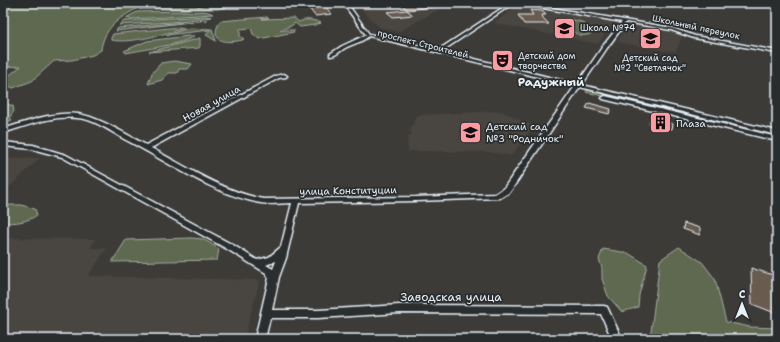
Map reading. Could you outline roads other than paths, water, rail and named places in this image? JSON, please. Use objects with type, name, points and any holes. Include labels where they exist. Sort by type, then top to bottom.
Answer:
[{"type":"street","points":[[345,3],[368,35]]},
{"type":"street","points":[[438,52],[512,3]]},
{"type":"street","name":"Школьный переулок","points":[[516,3],[675,30],[694,37],[777,52]]},
{"type":"street","name":"улица Конституции","points":[[3,131],[49,119],[77,116],[89,118],[147,147],[226,191],[243,197],[263,201],[497,196],[507,190],[576,88],[625,21]]},
{"type":"street","name":"проспект Строителей","points":[[363,38],[368,35],[438,52],[777,139]]},
{"type":"street","points":[[332,55],[344,47],[363,38]]},
{"type":"street","name":"проспект Строителей","points":[[363,38],[777,133]]},
{"type":"street","name":"Новая улица","points":[[147,147],[278,77],[284,76]]},
{"type":"street","points":[[3,144],[32,147],[64,156],[256,263],[269,271],[274,277]]},
{"type":"street","points":[[260,339],[274,277],[286,246],[296,201]]},
{"type":"street","points":[[256,263],[271,261],[277,257],[286,246]]},
{"type":"street","name":"Заводская улица","points":[[266,314],[318,314],[400,309],[604,310],[617,339]]},
{"type":"place","name":"Школа №74","points":[[564,28]]},
{"type":"place","name":"Детский сад №2 \"Светлячок\"","points":[[650,39]]},
{"type":"place","name":"Детский дом творчества","points":[[502,61]]},
{"type":"place","name":"Плаза","points":[[661,123]]},
{"type":"place","name":"Детский сад №3 \"Родничок\"","points":[[470,132]]},
{"type":"district","name":"Радужный","points":[[551,82]]}]
